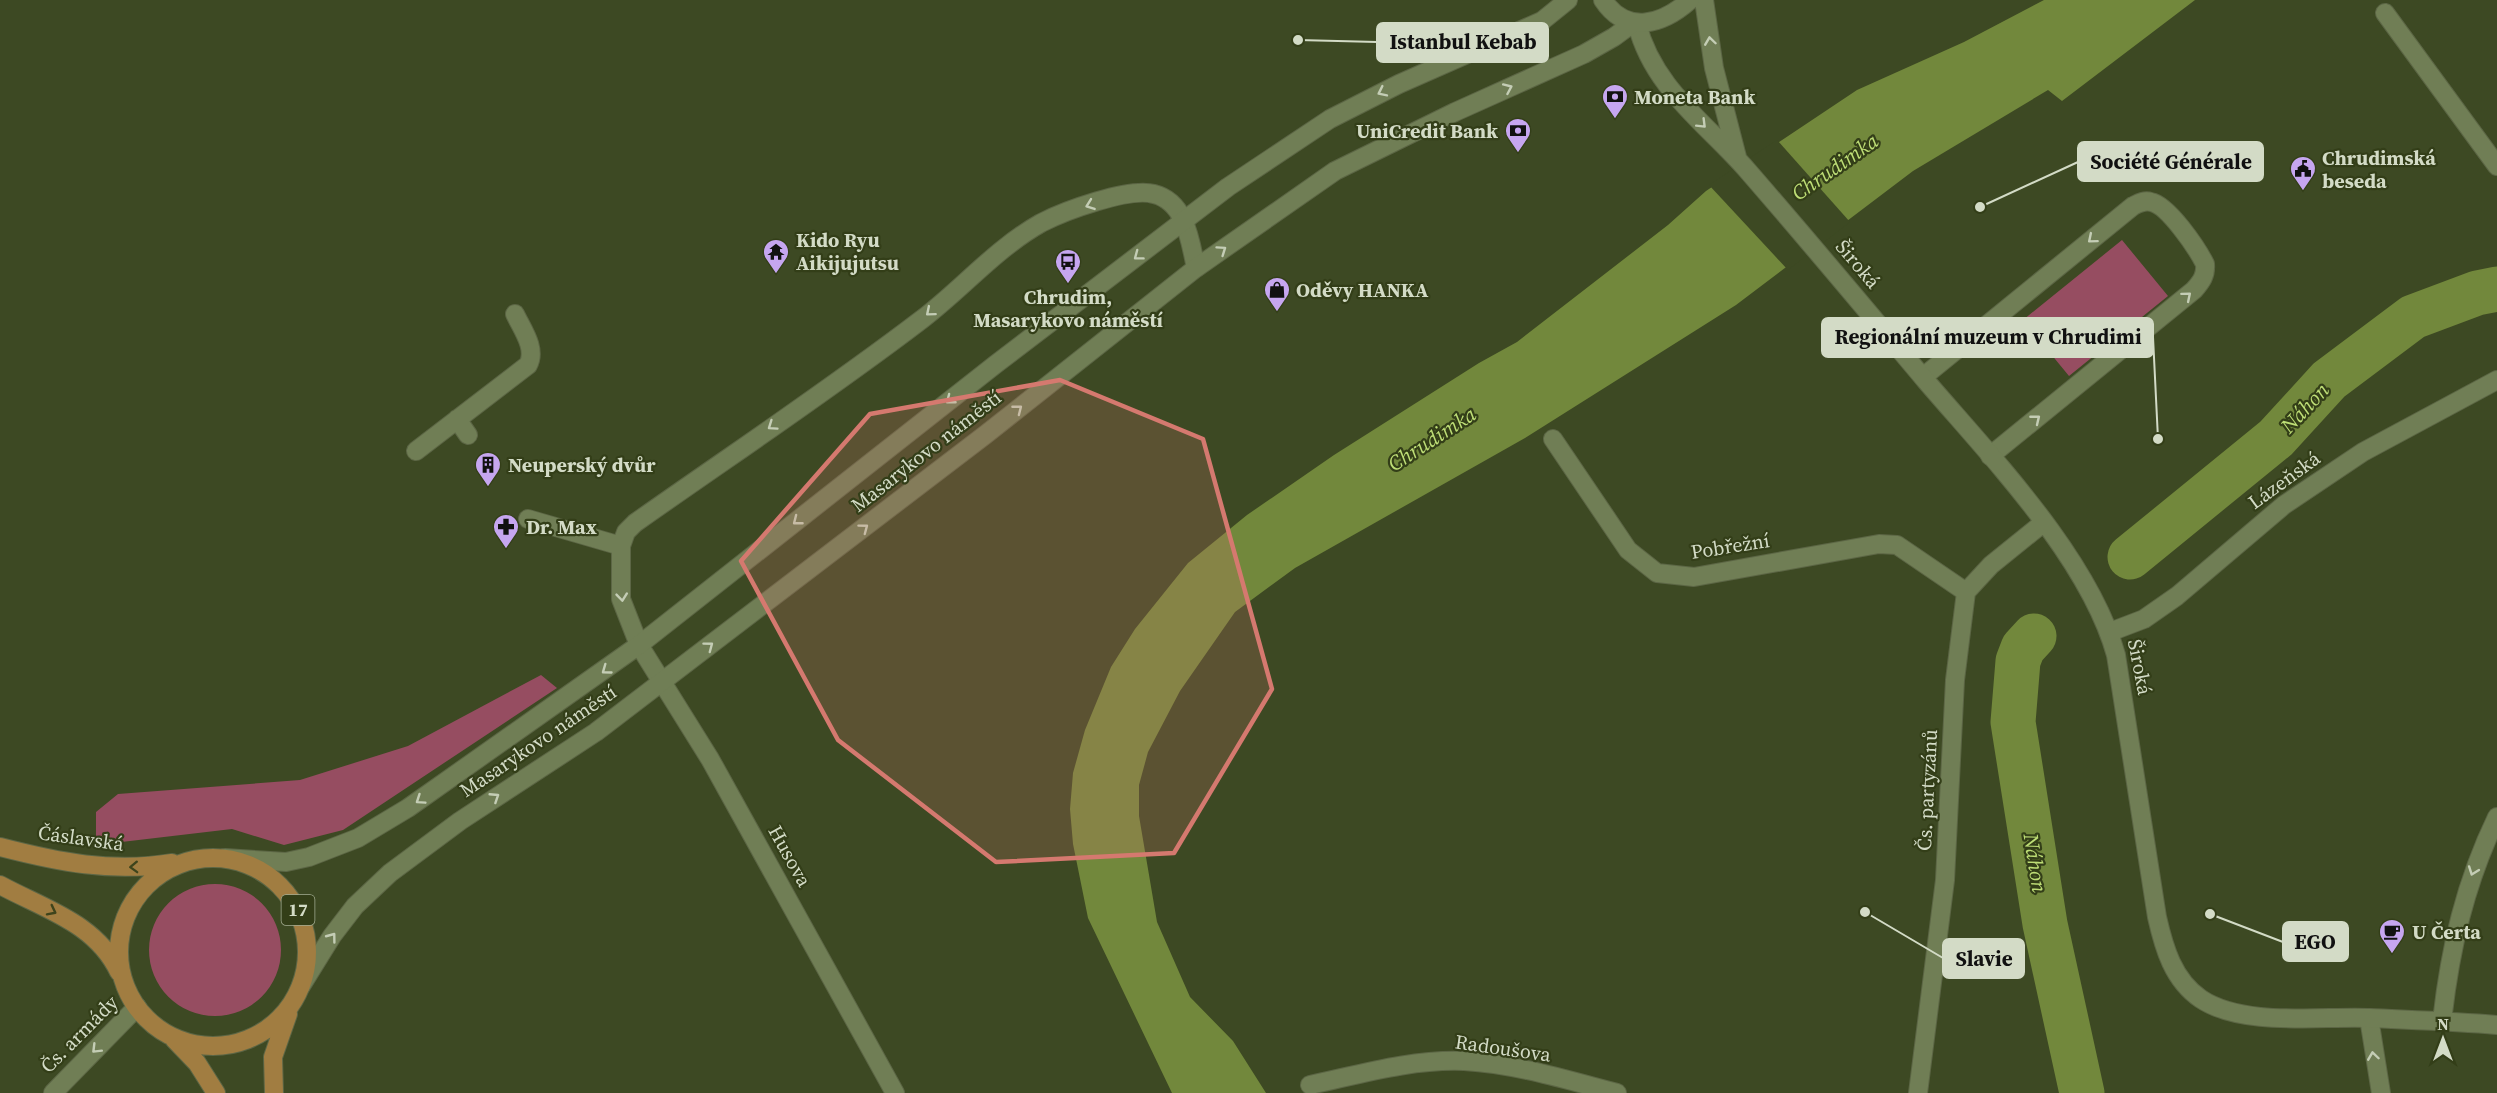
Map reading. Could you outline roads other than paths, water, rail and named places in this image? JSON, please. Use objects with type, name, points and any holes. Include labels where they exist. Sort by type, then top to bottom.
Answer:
[{"type":"main road","name":"Čáslavská","points":[[0,847],[77,865],[105,868],[147,867],[192,860]]},
{"type":"main road","name":"Masarykovo náměstí","points":[[225,858],[247,863],[267,874],[292,898],[302,919],[307,941],[307,964],[298,993],[267,1029],[243,1041],[203,1046],[165,1033],[137,1007],[125,986],[119,949],[127,913],[148,883],[169,868],[192,860],[225,858]]},
{"type":"main road","name":"17","points":[[0,885],[70,920],[92,935],[108,954],[125,986]]},
{"type":"main road","name":"17","points":[[274,1093],[273,1069],[276,1046],[298,993]]},
{"type":"main road","name":"17","points":[[165,1033],[197,1063],[216,1093]]},
{"type":"street","name":"Masarykovo náměstí","points":[[225,858],[286,862],[327,852],[358,838],[438,788],[639,645],[996,364],[1228,187],[1330,120],[1399,84],[1542,21],[1568,0]]},
{"type":"street","points":[[1604,0],[1614,12],[1635,24],[1662,20],[1690,0]]},
{"type":"street","name":"Široká","points":[[1704,0],[1714,68],[1737,159]]},
{"type":"street","points":[[2385,13],[2497,166]]},
{"type":"street","name":"Masarykovo náměstí","points":[[298,993],[332,936],[355,906],[390,873],[479,808],[596,732],[985,435],[1197,268],[1335,171],[1444,117],[1584,54],[1635,24]]},
{"type":"street","name":"Široká","points":[[1635,24],[1645,53],[1669,91],[1737,159],[1817,249],[1990,456],[2076,569],[2101,612],[2110,632],[2122,684],[2157,917],[2163,944],[2179,977],[2202,999],[2232,1012],[2256,1016],[2442,1021],[2497,1026]]},
{"type":"street","points":[[528,519],[621,546],[626,532],[635,523],[921,320],[982,265],[1042,223],[1106,199],[1142,192],[1167,199],[1184,220],[1197,268]]},
{"type":"street","points":[[1923,378],[2133,206],[2142,202],[2152,202],[2169,213],[2205,264],[2206,272],[2202,281],[2194,290],[1990,456]]},
{"type":"street","points":[[416,451],[530,362],[532,354],[529,344],[515,314]]},
{"type":"street","name":"Lázeňská","points":[[2110,632],[2144,619],[2177,596],[2284,505],[2363,452],[2497,380]]},
{"type":"street","points":[[457,419],[468,435]]},
{"type":"street","name":"Pobřežní","points":[[1553,440],[1628,550],[1657,573],[1694,577],[1879,544],[1897,545],[1966,592]]},
{"type":"street","points":[[1966,592],[1991,565],[2043,523]]},
{"type":"street","name":"Husova","points":[[621,546],[621,599],[639,645],[710,759],[895,1093]]},
{"type":"street","name":"Čs. partyzánů","points":[[1918,1093],[1945,880],[1955,680],[1966,592]]},
{"type":"street","points":[[2442,1021],[2446,979],[2458,917],[2480,855],[2497,817]]},
{"type":"street","name":"Čs. armády","points":[[53,1093],[137,1007]]},
{"type":"street","points":[[2369,1018],[2381,1093]]},
{"type":"street","name":"Radoušova","points":[[1310,1084],[1402,1065],[1464,1061],[1550,1076],[1617,1093]]},
{"type":"water","name":"Chrudimka","points":[[2044,0],[2195,0],[2062,101],[2048,90],[1913,171],[1736,305],[1525,438],[1295,568],[1235,612],[1180,691],[1148,752],[1139,785],[1139,816],[1157,922],[1190,997],[1233,1041],[1266,1093],[1172,1093],[1088,918],[1073,844],[1070,809],[1073,773],[1085,730],[1111,667],[1135,629],[1188,563],[1247,515],[1334,455],[1479,363],[1517,342],[1668,225],[1706,191],[1857,90],[1964,42]]},
{"type":"waterway","name":"Náhon","points":[[2130,557],[2276,438],[2329,380],[2413,317],[2477,293],[2497,289]]},
{"type":"waterway","name":"Náhon","points":[[2034,636],[2023,648],[2018,661],[2013,722],[2045,924],[2082,1093]]},
{"type":"place","name":"Istanbul Kebab","points":[[1298,40]]},
{"type":"place","name":"Moneta Bank","points":[[1615,120]]},
{"type":"place","name":"UniCredit Bank","points":[[1518,154]]},
{"type":"place","name":"Chrudimská beseda","points":[[2303,192]]},
{"type":"place","name":"Société Générale","points":[[1980,207]]},
{"type":"place","name":"Kido Ryu Aikijujutsu","points":[[776,275]]},
{"type":"place","name":"Chrudim, Masarykovo náměstí","points":[[1068,285]]},
{"type":"place","name":"Oděvy HANKA","points":[[1277,313]]},
{"type":"place","name":"Regionální muzeum v Chrudimi","points":[[2158,439]]},
{"type":"place","name":"Neuperský dvůr","points":[[488,488]]},
{"type":"place","name":"Dr. Max","points":[[506,550]]},
{"type":"place","name":"Slavie","points":[[1865,912]]},
{"type":"place","name":"EGO","points":[[2210,914]]},
{"type":"place","name":"U Čerta","points":[[2392,955]]}]
